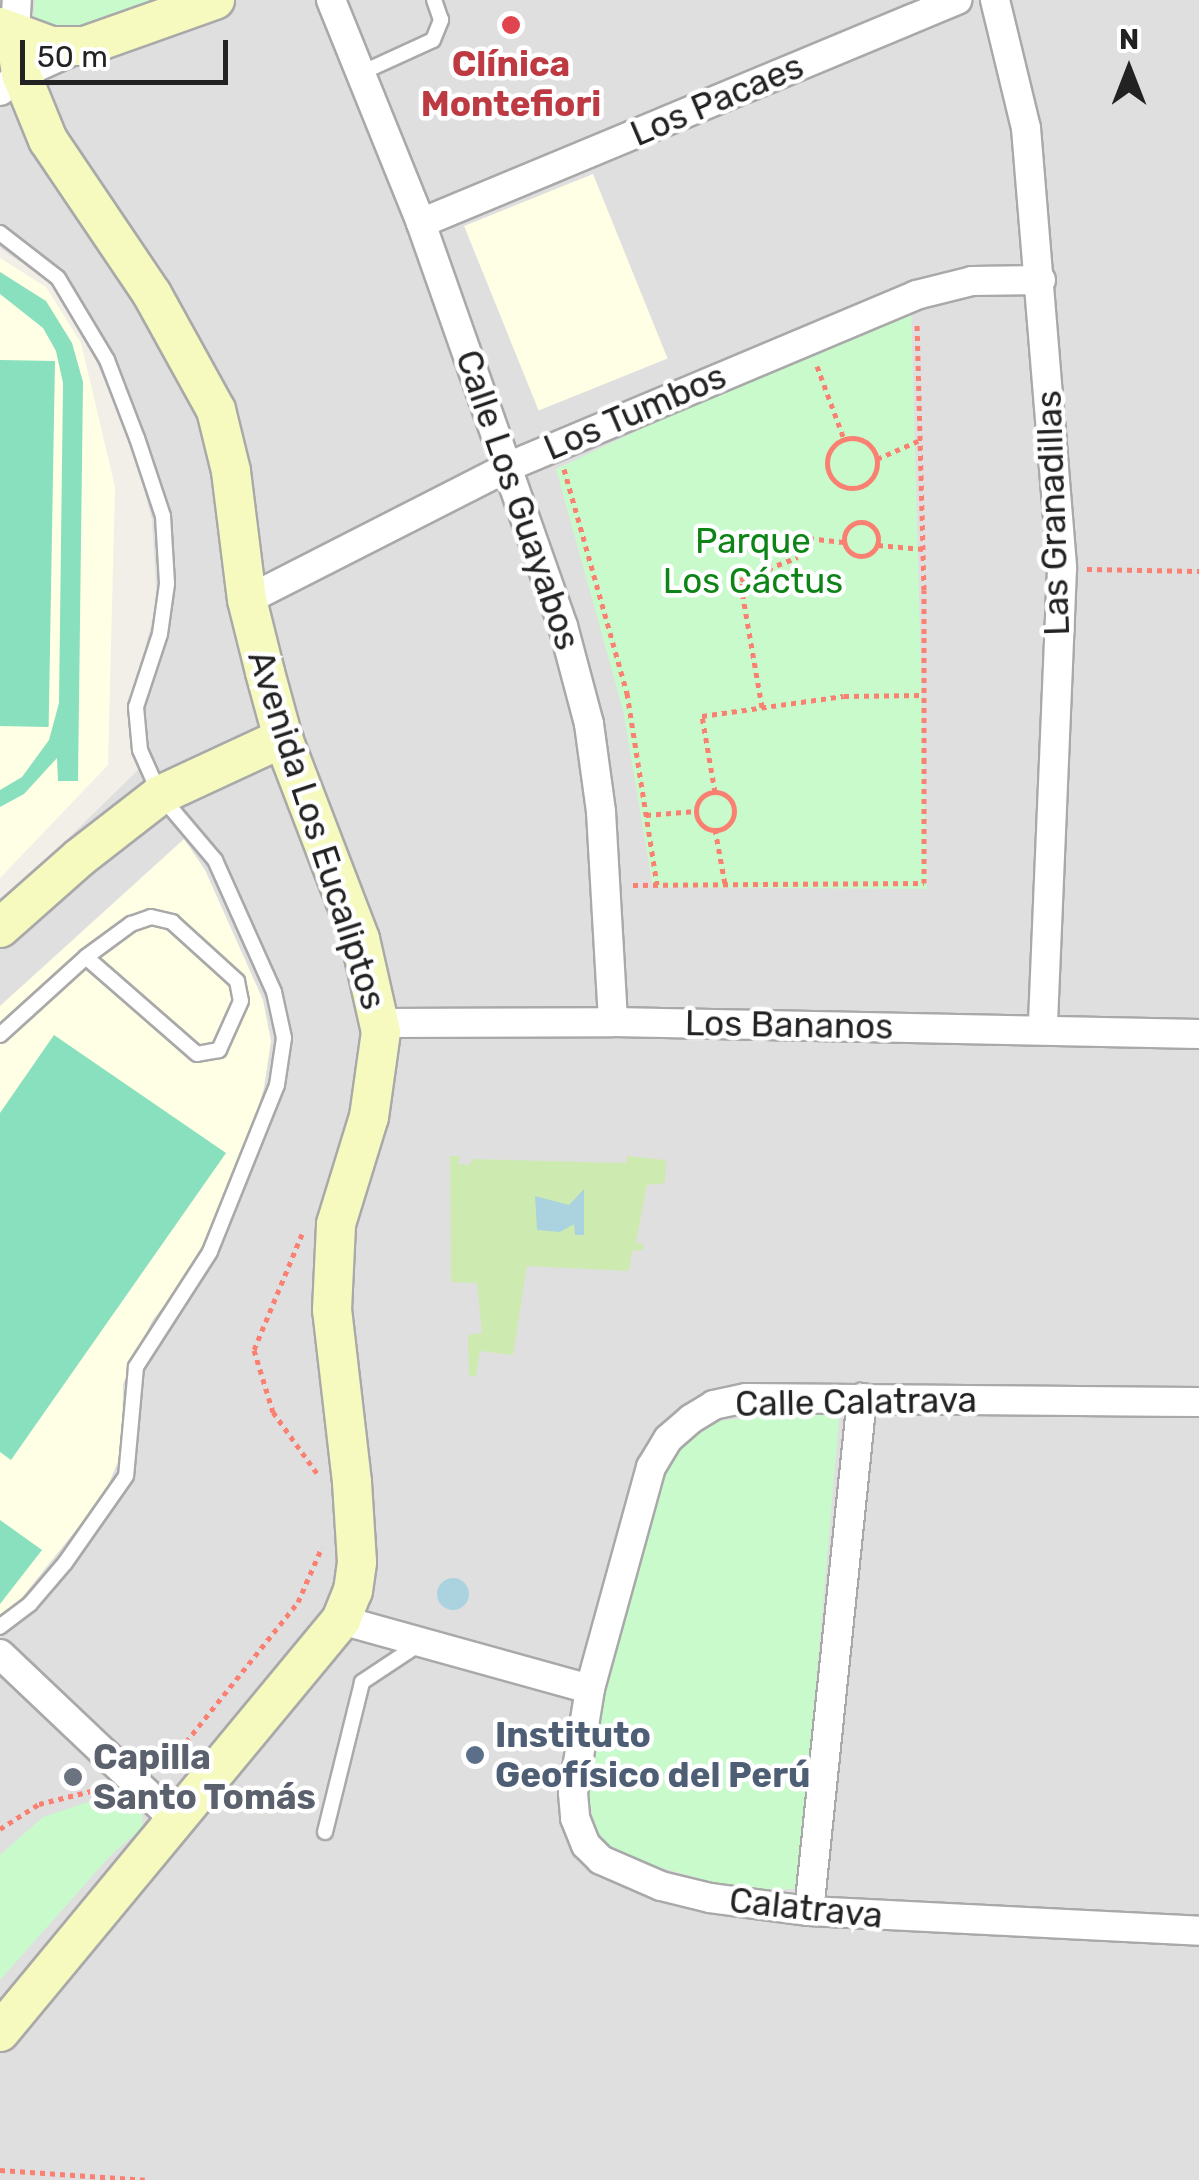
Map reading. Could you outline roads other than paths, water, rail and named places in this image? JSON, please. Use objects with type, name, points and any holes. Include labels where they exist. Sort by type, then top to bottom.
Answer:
[{"type":"street","points":[[10,82],[85,46],[215,0]]},
{"type":"street","name":"Calle Los Guayabos","points":[[332,0],[422,223],[563,626],[589,724],[605,885],[613,1022]]},
{"type":"street","name":"Los Pacaes","points":[[422,223],[957,0]]},
{"type":"street","name":"Las Granadillas","points":[[995,0],[1026,128],[1062,569],[1042,1030]]},
{"type":"street","points":[[11,20],[51,46],[85,46]]},
{"type":"street","name":"Avenida Los Eucaliptos","points":[[0,2032],[341,1620],[357,1562],[332,1310],[336,1224],[369,1117],[379,1023],[360,939],[339,876],[283,738],[247,600],[231,471],[216,410],[152,294],[71,180],[10,82],[11,20]]},
{"type":"street","name":"Los Tumbos","points":[[247,600],[510,466],[916,296],[972,281],[1041,280]]},
{"type":"street","points":[[0,928],[79,858],[160,795],[283,738]]},
{"type":"street","name":"Los Bananos","points":[[379,1023],[613,1022],[1199,1034]]},
{"type":"street","name":"Calle Calatrava","points":[[590,1690],[651,1467],[668,1438],[714,1405],[746,1398],[1199,1402]]},
{"type":"street","points":[[809,1911],[862,1398]]},
{"type":"street","points":[[341,1620],[590,1690]]},
{"type":"street","points":[[0,1654],[176,1821]]},
{"type":"street","name":"Calatrava","points":[[590,1690],[574,1806],[586,1845],[601,1860],[660,1886],[710,1898],[809,1911],[1199,1932]]},
{"type":"lane","points":[[361,73],[433,40],[441,20],[434,0]]},
{"type":"lane","points":[[0,233],[58,278],[106,360],[163,516],[167,584],[160,634],[136,707],[140,750],[160,795],[215,860],[274,992],[284,1038],[277,1086],[210,1252],[136,1367],[126,1476],[65,1563],[30,1604],[0,1627]]},
{"type":"lane","points":[[0,1035],[86,958],[131,924],[151,917],[172,922],[241,990],[241,1001],[219,1050],[197,1054],[86,958]]},
{"type":"lane","points":[[325,1832],[362,1682],[421,1643]]},
{"type":"water","points":[[584,1189],[584,1235],[575,1235],[574,1224],[560,1232],[537,1230],[535,1196],[569,1205]]},
{"type":"water","points":[[453,1578],[464,1583],[469,1594],[464,1605],[453,1610],[442,1605],[437,1594],[442,1583]]},
{"type":"place","name":"Clínica Montefiori","points":[[511,25]]},
{"type":"place","name":"Instituto Geofísico del Perú","points":[[475,1755]]},
{"type":"place","name":"Capilla Santo Tomás","points":[[73,1777]]},
{"type":"park label","name":"Parque Los Cáctus","points":[[753,561]]}]
